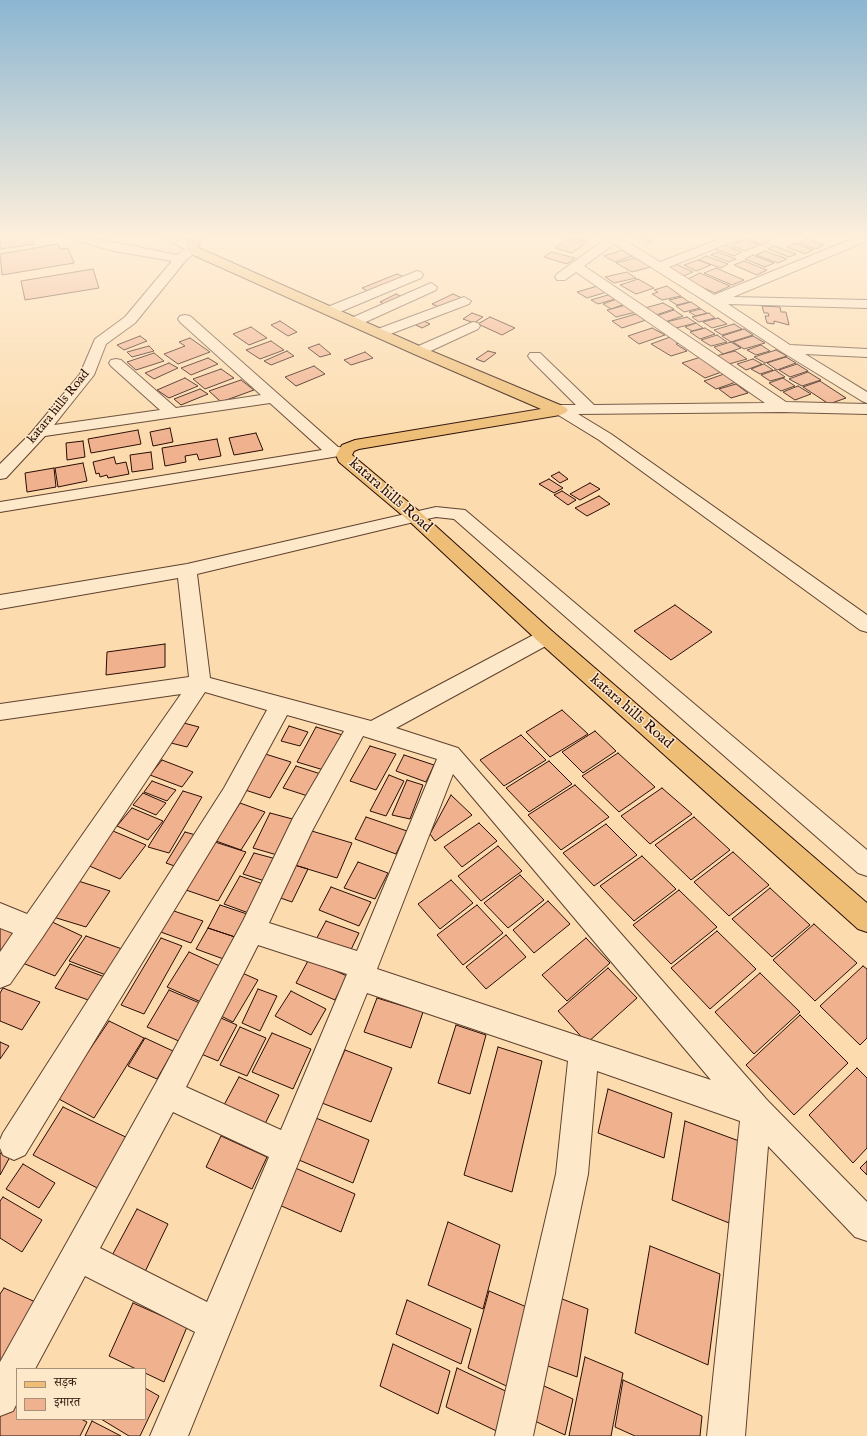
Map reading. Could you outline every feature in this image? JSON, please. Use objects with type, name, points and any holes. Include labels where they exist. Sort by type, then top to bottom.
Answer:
[{"type":"main road","points":[[314,304],[419,351],[560,410]]},
{"type":"main road","name":"katara hills Road","points":[[560,410],[355,445],[340,452],[344,455],[345,459],[414,516],[546,637],[867,920]]},
{"type":"street","name":"katara hills Road","points":[[0,474],[41,432],[87,375],[100,342],[130,320],[143,304]]},
{"type":"street","points":[[330,311],[347,304]]},
{"type":"street","points":[[354,322],[394,304]]},
{"type":"street","points":[[380,333],[454,304]]},
{"type":"street","points":[[632,304],[782,407]]},
{"type":"street","points":[[719,304],[787,349],[867,398]]},
{"type":"street","points":[[185,319],[274,398],[340,452]]},
{"type":"street","points":[[419,351],[473,326]]},
{"type":"street","points":[[787,349],[867,353]]},
{"type":"street","points":[[534,356],[590,410]]},
{"type":"street","points":[[116,363],[173,413]]},
{"type":"street","points":[[41,432],[274,398]]},
{"type":"street","points":[[560,410],[782,407],[867,409]]},
{"type":"street","points":[[560,410],[605,437],[867,625]]},
{"type":"street","points":[[0,507],[340,452]]},
{"type":"street","points":[[0,602],[187,570],[414,516],[436,512],[459,514],[867,865]]},
{"type":"street","points":[[0,975],[33,929],[200,683],[187,570]]},
{"type":"street","points":[[16,1368],[167,1094],[252,930],[302,825],[365,729],[546,637]]},
{"type":"street","points":[[0,712],[200,683],[450,754],[756,1111],[867,1226]]},
{"type":"street","points":[[14,1144],[232,795],[281,706]]},
{"type":"street","points":[[169,1436],[362,972],[450,754]]},
{"type":"street","points":[[0,915],[33,929]]},
{"type":"street","points":[[252,930],[362,972],[584,1052],[756,1111]]},
{"type":"street","points":[[514,1436],[572,1174],[584,1052]]},
{"type":"street","points":[[167,1094],[288,1149]]},
{"type":"street","points":[[726,1436],[756,1111]]},
{"type":"street","points":[[78,1255],[215,1324]]},
{"type":"street","points":[[0,1398],[16,1369]]},
{"type":"building","points":[[432,304],[449,304],[441,308]]},
{"type":"building","points":[[603,304],[625,304],[611,309]]},
{"type":"building","points":[[665,304],[674,309],[656,315],[645,308]]},
{"type":"building","points":[[694,304],[700,308],[684,312],[676,306]]},
{"type":"building","points":[[626,305],[636,312],[616,317],[607,310]]},
{"type":"building","points":[[762,306],[780,307],[781,312],[786,312],[789,325],[774,321],[774,324],[767,323],[765,316],[769,316],[768,313],[764,313]]},
{"type":"building","points":[[701,309],[707,313],[696,316],[689,312]]},
{"type":"building","points":[[674,310],[683,316],[665,322],[656,316]]},
{"type":"building","points":[[472,313],[483,317],[474,323],[463,319]]},
{"type":"building","points":[[709,313],[715,318],[699,322],[692,317]]},
{"type":"building","points":[[636,314],[646,320],[622,328],[612,321]]},
{"type":"building","points":[[490,317],[515,328],[502,335],[478,324]]},
{"type":"building","points":[[687,317],[696,323],[676,328],[666,322]]},
{"type":"building","points":[[718,318],[727,324],[712,328],[703,322]]},
{"type":"building","points":[[422,320],[430,324],[422,328],[414,324]]},
{"type":"building","points":[[280,321],[297,332],[288,336],[271,325]]},
{"type":"building","points":[[696,323],[703,328],[692,331],[685,327]]},
{"type":"building","points":[[734,324],[742,329],[722,335],[714,330]]},
{"type":"building","points":[[251,327],[267,338],[249,345],[233,334]]},
{"type":"building","points":[[652,328],[665,335],[639,344],[628,336]]},
{"type":"building","points":[[705,328],[715,334],[700,339],[690,332]]},
{"type":"building","points":[[744,329],[753,335],[731,342],[722,336]]},
{"type":"building","points":[[717,335],[727,342],[711,346],[701,340]]},
{"type":"building","points":[[140,336],[147,341],[124,350],[117,345]]},
{"type":"building","points":[[673,336],[682,342],[676,344],[687,351],[671,356],[651,344]]},
{"type":"building","points":[[753,336],[765,343],[744,349],[733,342]]},
{"type":"building","points":[[190,338],[210,352],[178,364],[164,354],[185,346],[179,342]]},
{"type":"building","points":[[271,341],[284,350],[260,359],[246,350]]},
{"type":"building","points":[[731,342],[741,348],[723,354],[714,347]]},
{"type":"building","points":[[319,344],[331,354],[320,357],[308,348]]},
{"type":"building","points":[[761,345],[770,351],[756,355],[747,350]]},
{"type":"building","points":[[149,346],[154,351],[132,357],[127,352]]},
{"type":"building","points":[[776,350],[787,356],[765,363],[754,357]]},
{"type":"building","points":[[287,351],[294,356],[271,365],[264,361]]},
{"type":"building","points":[[488,351],[496,353],[484,362],[476,359]]},
{"type":"building","points":[[735,351],[747,359],[729,364],[716,356]]},
{"type":"building","points":[[365,352],[373,358],[351,365],[344,360]]},
{"type":"building","points":[[154,353],[164,361],[136,370],[127,362]]},
{"type":"building","points":[[704,356],[727,370],[705,378],[682,363]]},
{"type":"building","points":[[786,357],[796,363],[777,370],[767,363]]},
{"type":"building","points":[[208,358],[218,364],[191,375],[181,368]]},
{"type":"building","points":[[753,359],[762,364],[746,370],[737,364]]},
{"type":"building","points":[[169,363],[178,368],[154,379],[145,373]]},
{"type":"building","points":[[764,364],[773,370],[760,374],[751,369]]},
{"type":"building","points":[[797,364],[808,371],[790,377],[779,370]]},
{"type":"building","points":[[314,366],[325,374],[296,386],[285,377]]},
{"type":"building","points":[[221,369],[234,378],[205,389],[193,379]]},
{"type":"building","points":[[775,370],[785,377],[770,381],[761,375]]},
{"type":"building","points":[[808,372],[821,380],[802,386],[789,379]]},
{"type":"building","points":[[727,373],[739,381],[716,389],[704,381]]},
{"type":"building","points":[[185,378],[198,386],[169,398],[157,390]]},
{"type":"building","points":[[783,378],[795,386],[781,391],[769,383]]},
{"type":"building","points":[[241,380],[254,390],[221,402],[209,391]]},
{"type":"building","points":[[820,381],[846,398],[829,404],[803,387]]},
{"type":"building","points":[[736,384],[748,393],[731,398],[719,389]]},
{"type":"building","points":[[798,386],[811,394],[795,400],[783,392]]},
{"type":"building","points":[[200,389],[208,394],[181,405],[174,399]]},
{"type":"building","points":[[170,428],[173,442],[153,446],[150,432]]},
{"type":"building","points":[[138,430],[141,444],[91,453],[88,439]]},
{"type":"building","points":[[256,433],[263,450],[234,455],[229,438]]},
{"type":"building","points":[[217,439],[221,456],[199,460],[197,454],[185,456],[186,462],[165,466],[162,448]]},
{"type":"building","points":[[83,441],[85,457],[67,460],[66,443]]},
{"type":"building","points":[[151,452],[153,469],[132,472],[130,455]]},
{"type":"building","points":[[114,457],[116,464],[126,462],[129,474],[108,478],[107,475],[100,477],[99,473],[96,474],[93,462]]},
{"type":"building","points":[[83,463],[87,481],[58,487],[55,468]]},
{"type":"building","points":[[54,468],[56,487],[27,492],[25,473]]},
{"type":"building","points":[[559,472],[568,479],[560,483],[551,476]]},
{"type":"building","points":[[549,479],[563,488],[554,493],[539,484]]},
{"type":"building","points":[[590,483],[600,489],[580,500],[570,494]]},
{"type":"building","points":[[562,491],[576,500],[568,505],[554,495]]},
{"type":"building","points":[[599,496],[610,504],[587,516],[575,508]]},
{"type":"building","points":[[675,605],[712,632],[671,660],[634,631]]},
{"type":"building","points":[[165,644],[165,667],[106,675],[107,652]]},
{"type":"building","points":[[562,710],[588,734],[550,757],[526,732]]},
{"type":"building","points":[[180,722],[199,727],[187,747],[167,742]]},
{"type":"building","points":[[289,726],[308,732],[300,746],[281,741]]},
{"type":"building","points":[[316,727],[346,736],[327,771],[297,762]]},
{"type":"building","points":[[595,731],[616,751],[583,773],[562,752]]},
{"type":"building","points":[[521,735],[546,760],[504,786],[480,760]]},
{"type":"building","points":[[370,746],[396,754],[376,790],[350,781]]},
{"type":"building","points":[[262,753],[291,762],[270,798],[242,789]]},
{"type":"building","points":[[618,753],[655,787],[619,812],[582,776]]},
{"type":"building","points":[[404,755],[434,765],[426,782],[396,771]]},
{"type":"building","points":[[162,760],[193,772],[182,787],[150,775]]},
{"type":"building","points":[[549,761],[572,784],[529,812],[506,788]]},
{"type":"building","points":[[296,766],[327,776],[314,798],[283,788]]},
{"type":"building","points":[[389,775],[404,781],[386,816],[370,811]]},
{"type":"building","points":[[407,780],[423,785],[410,819],[392,815]]},
{"type":"building","points":[[152,781],[176,790],[167,801],[144,792]]},
{"type":"building","points":[[575,785],[609,817],[561,850],[528,815]]},
{"type":"building","points":[[662,788],[692,814],[650,844],[621,816]]},
{"type":"building","points":[[183,791],[202,797],[169,853],[148,847]]},
{"type":"building","points":[[143,793],[166,803],[156,815],[133,805]]},
{"type":"building","points":[[451,795],[472,815],[435,841],[430,834]]},
{"type":"building","points":[[240,803],[265,812],[241,850],[216,841]]},
{"type":"building","points":[[132,808],[163,821],[148,840],[117,826]]},
{"type":"building","points":[[270,813],[300,821],[284,857],[253,848]]},
{"type":"building","points":[[366,817],[407,831],[396,854],[355,839]]},
{"type":"building","points":[[694,817],[730,850],[691,880],[655,845]]},
{"type":"building","points":[[479,823],[497,841],[462,867],[444,847]]},
{"type":"building","points":[[606,824],[637,855],[594,886],[563,853]]},
{"type":"building","points":[[305,829],[352,843],[337,878],[288,863]]},
{"type":"building","points":[[113,831],[146,845],[120,879],[87,865]]},
{"type":"building","points":[[185,832],[203,837],[183,869],[166,863]]},
{"type":"building","points":[[215,842],[246,852],[218,901],[186,890]]},
{"type":"building","points":[[498,846],[522,871],[481,901],[458,876]]},
{"type":"building","points":[[733,852],[769,885],[729,916],[694,882]]},
{"type":"building","points":[[254,853],[280,860],[271,883],[243,874]]},
{"type":"building","points":[[642,856],[676,889],[634,921],[600,886]]},
{"type":"building","points":[[358,862],[388,873],[375,899],[344,888]]},
{"type":"building","points":[[288,863],[308,869],[292,902],[272,895]]},
{"type":"building","points":[[520,875],[544,900],[508,928],[484,903]]},
{"type":"building","points":[[240,876],[269,886],[254,915],[224,904]]},
{"type":"building","points":[[75,880],[110,891],[86,927],[50,916]]},
{"type":"building","points":[[451,880],[473,903],[440,929],[418,904]]},
{"type":"building","points":[[331,887],[371,902],[359,926],[319,910]]},
{"type":"building","points":[[770,888],[810,925],[772,957],[732,919]]},
{"type":"building","points":[[679,890],[717,927],[671,964],[633,925]]},
{"type":"building","points":[[548,901],[570,924],[534,953],[513,930]]},
{"type":"building","points":[[220,905],[253,916],[241,939],[208,928]]},
{"type":"building","points":[[477,905],[503,933],[463,965],[437,935]]},
{"type":"building","points":[[171,910],[203,921],[191,943],[158,931]]},
{"type":"building","points":[[48,920],[82,936],[55,976],[20,962]]},
{"type":"building","points":[[326,921],[359,933],[347,958],[313,945]]},
{"type":"building","points":[[0,922],[17,929],[0,952]]},
{"type":"building","points":[[814,924],[857,963],[815,1001],[773,960]]},
{"type":"building","points":[[208,928],[241,939],[229,961],[196,949]]},
{"type":"building","points":[[717,931],[756,969],[710,1009],[671,968]]},
{"type":"building","points":[[506,935],[526,957],[486,989],[466,967]]},
{"type":"building","points":[[86,936],[122,949],[106,975],[69,961]]},
{"type":"building","points":[[161,938],[182,946],[144,1014],[121,1005]]},
{"type":"building","points":[[586,938],[610,963],[567,1001],[542,975]]},
{"type":"building","points":[[189,952],[222,967],[201,1002],[167,987]]},
{"type":"building","points":[[309,959],[347,976],[335,1000],[296,983]]},
{"type":"building","points":[[70,964],[105,977],[91,1001],[55,988]]},
{"type":"building","points":[[863,966],[867,969],[867,1038],[860,1045],[820,1006]]},
{"type":"building","points":[[608,968],[637,998],[587,1043],[558,1011]]},
{"type":"building","points":[[240,972],[258,980],[233,1022],[215,1013]]},
{"type":"building","points":[[760,973],[800,1012],[754,1054],[715,1012]]},
{"type":"building","points":[[3,988],[40,1002],[22,1030],[0,1021],[0,993]]},
{"type":"building","points":[[258,989],[277,996],[260,1031],[242,1023]]},
{"type":"building","points":[[169,990],[202,1004],[181,1042],[147,1027]]},
{"type":"building","points":[[291,991],[326,1009],[311,1035],[275,1016]]},
{"type":"building","points":[[377,998],[423,1012],[411,1048],[364,1032]]},
{"type":"building","points":[[214,1015],[237,1025],[218,1061],[194,1051]]},
{"type":"building","points":[[800,1015],[848,1063],[794,1115],[746,1065]]},
{"type":"building","points":[[109,1021],[144,1038],[94,1118],[57,1098]]},
{"type":"building","points":[[456,1025],[486,1035],[470,1094],[438,1083]]},
{"type":"building","points":[[240,1027],[266,1038],[247,1076],[220,1065]]},
{"type":"building","points":[[272,1033],[311,1049],[293,1089],[252,1072]]},
{"type":"building","points":[[145,1038],[173,1051],[157,1079],[128,1066]]},
{"type":"building","points":[[0,1042],[9,1046],[0,1059]]},
{"type":"building","points":[[498,1047],[542,1061],[512,1192],[464,1175]]},
{"type":"building","points":[[345,1050],[392,1068],[371,1122],[322,1103]]},
{"type":"building","points":[[857,1068],[867,1078],[867,1148],[853,1163],[809,1115]]},
{"type":"building","points":[[239,1077],[279,1095],[265,1124],[224,1105]]},
{"type":"building","points":[[608,1089],[672,1113],[664,1158],[598,1133]]},
{"type":"building","points":[[63,1107],[134,1141],[105,1192],[33,1155]]},
{"type":"building","points":[[316,1118],[369,1140],[353,1183],[299,1160]]},
{"type":"building","points":[[685,1121],[739,1141],[729,1223],[672,1200]]},
{"type":"building","points":[[221,1136],[267,1157],[252,1189],[206,1167]]},
{"type":"building","points":[[0,1153],[10,1157],[0,1175]]},
{"type":"building","points":[[867,1161],[867,1175],[860,1168]]},
{"type":"building","points":[[23,1164],[55,1183],[39,1208],[6,1189]]},
{"type":"building","points":[[293,1167],[355,1194],[341,1232],[277,1204]]},
{"type":"building","points":[[3,1197],[42,1220],[22,1252],[0,1238],[0,1201]]},
{"type":"building","points":[[137,1209],[168,1224],[141,1280],[108,1263]]},
{"type":"building","points":[[448,1222],[500,1245],[483,1309],[428,1285]]},
{"type":"building","points":[[650,1246],[720,1274],[708,1365],[635,1333]]},
{"type":"building","points":[[4,1288],[40,1304],[8,1365],[0,1361],[0,1294]]},
{"type":"building","points":[[489,1291],[536,1311],[517,1391],[468,1368]]},
{"type":"building","points":[[552,1295],[588,1309],[577,1377],[540,1363]]},
{"type":"building","points":[[407,1300],[471,1329],[461,1364],[396,1334]]},
{"type":"building","points":[[133,1303],[187,1327],[164,1382],[146,1373],[146,1368],[134,1368],[109,1356]]},
{"type":"building","points":[[393,1344],[450,1371],[438,1414],[380,1386]]},
{"type":"building","points":[[585,1357],[623,1373],[611,1436],[569,1436]]},
{"type":"building","points":[[457,1368],[516,1396],[507,1436],[446,1407]]},
{"type":"building","points":[[623,1380],[702,1416],[700,1436],[635,1436],[615,1427]]},
{"type":"building","points":[[533,1381],[573,1399],[565,1435],[526,1417]]},
{"type":"building","points":[[15,1388],[16,1420],[83,1420],[87,1422],[80,1436],[0,1436],[0,1417]]},
{"type":"building","points":[[146,1389],[159,1396],[140,1436],[129,1436],[103,1420],[146,1420]]},
{"type":"building","points":[[92,1421],[121,1436],[85,1436]]}]
